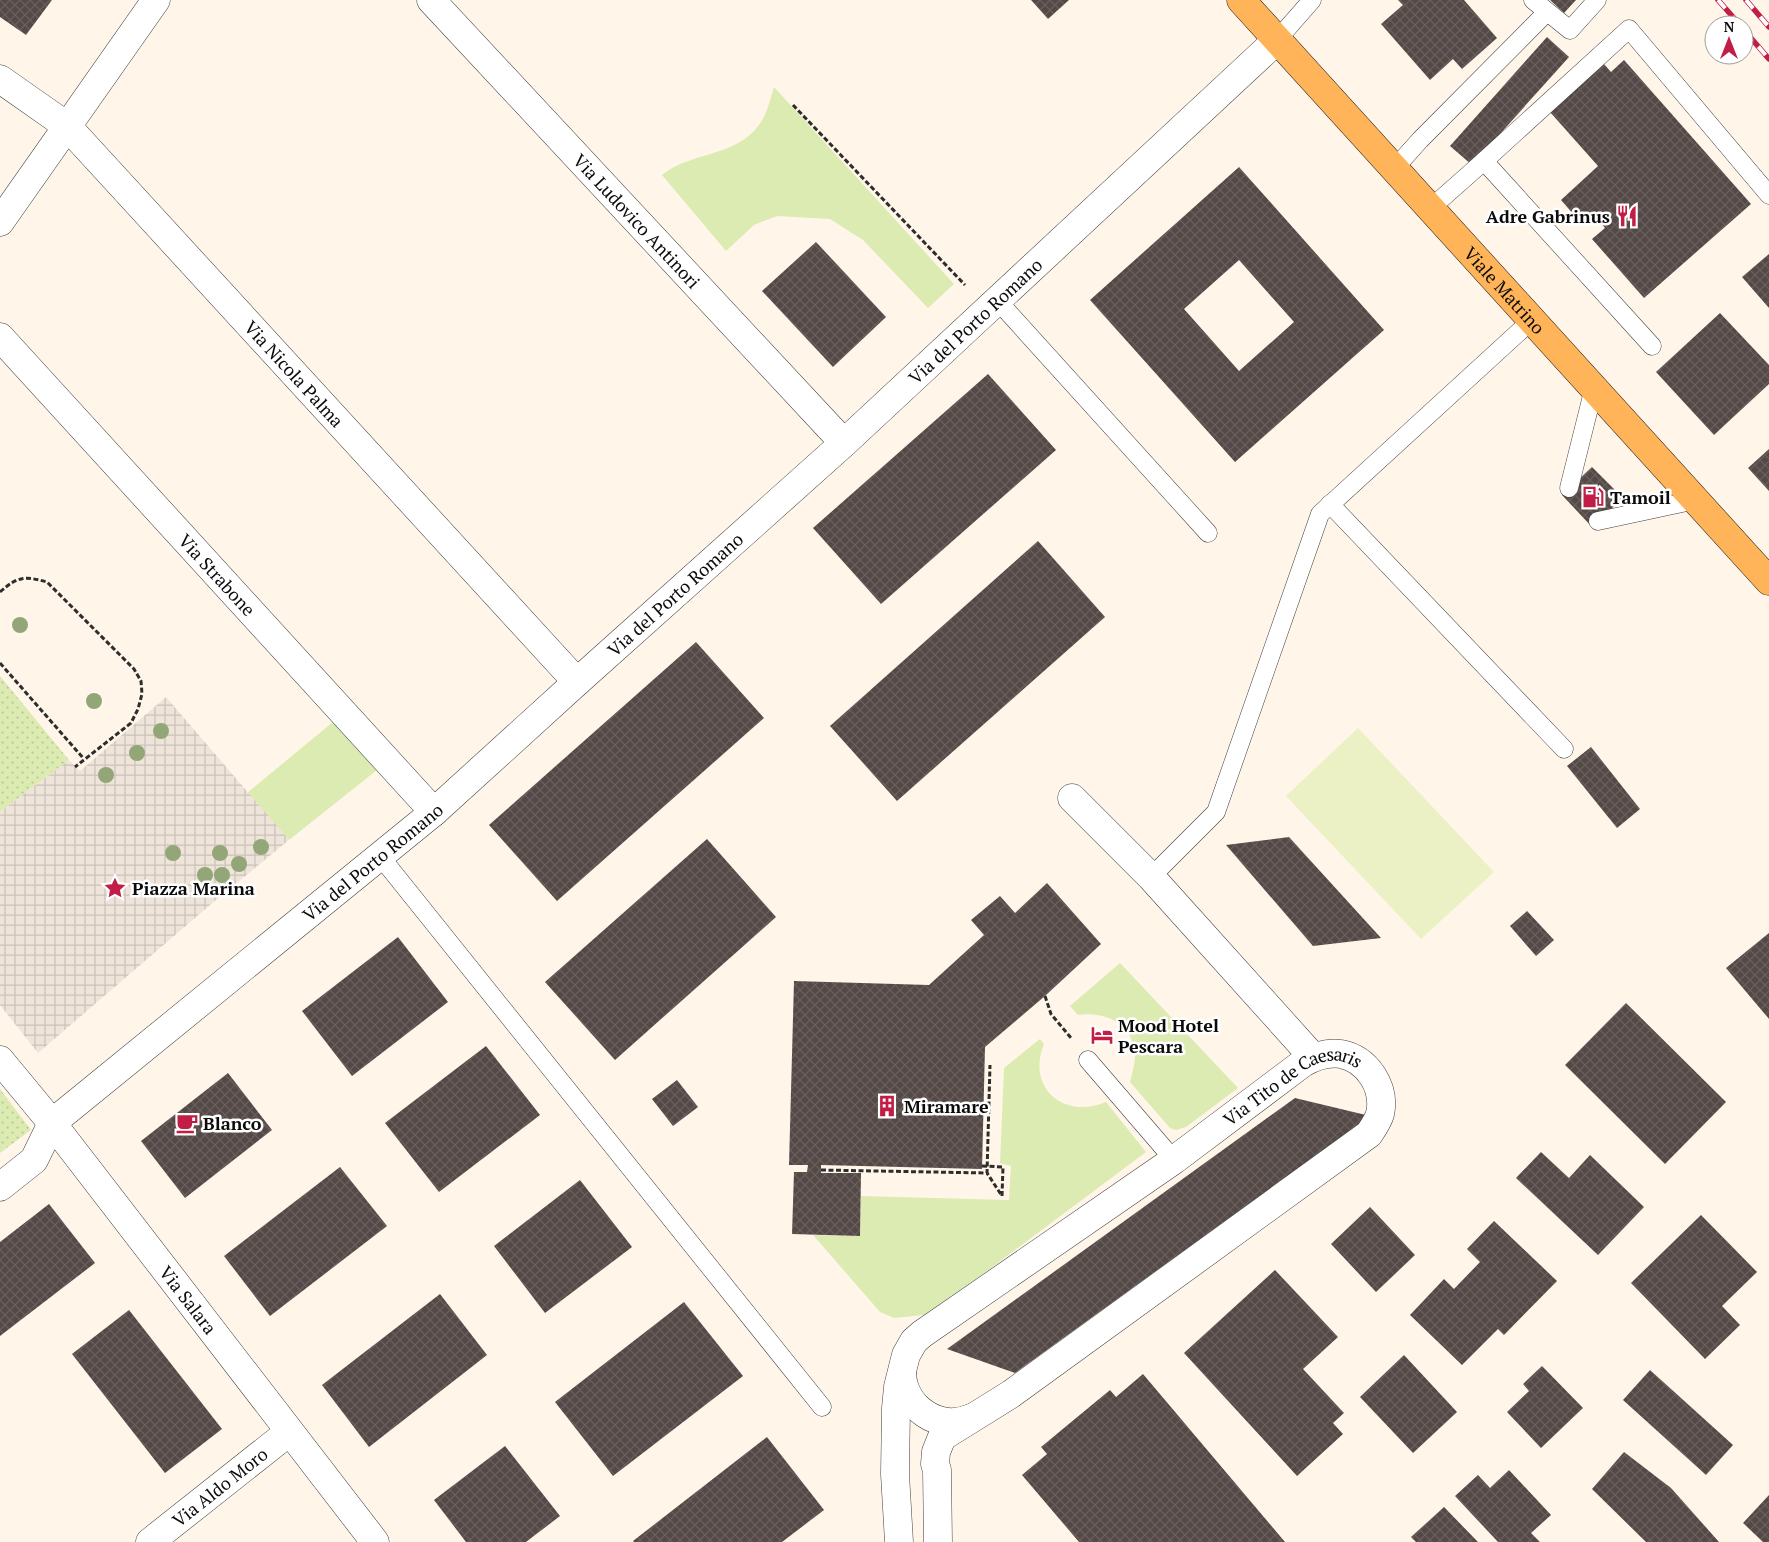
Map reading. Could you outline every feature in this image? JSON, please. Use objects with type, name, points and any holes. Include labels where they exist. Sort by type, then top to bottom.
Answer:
[{"type":"main road","name":"Viale Matrino","points":[[1241,0],[1769,580]]},
{"type":"street","points":[[0,222],[156,0]]},
{"type":"street","name":"Via Ludovico Antinori","points":[[431,0],[844,443]]},
{"type":"street","name":"Via del Porto Romano","points":[[52,1123],[434,812],[844,443],[1277,40]]},
{"type":"street","name":"Via Nicola Palma","points":[[0,79],[67,126],[577,682]]},
{"type":"street","name":"Via Strabone","points":[[0,337],[434,812]]},
{"type":"street","points":[[1072,798],[1151,877],[1313,1057]]},
{"type":"street","name":"Via Tito de Caesaris","points":[[899,1542],[896,1408],[906,1355],[914,1341],[1174,1160],[1303,1063],[1313,1057],[1341,1054],[1363,1065],[1374,1076],[1379,1090],[1380,1114],[1369,1134],[1019,1388],[942,1438],[936,1452],[935,1464],[937,1470],[938,1542]]},
{"type":"street","name":"Via Salara","points":[[0,1060],[52,1123],[375,1542]]},
{"type":"street","points":[[0,1187],[34,1160],[52,1123]]},
{"type":"street","name":"Via Tito de Caesaris","points":[[902,1370],[903,1385],[909,1399],[920,1411],[933,1419],[948,1422],[964,1421],[977,1415]]},
{"type":"street","name":"Via Aldo Moro","points":[[150,1542],[289,1432]]},
{"type":"street","points":[[896,1466],[902,1455],[917,1451],[928,1455],[935,1464]]},
{"type":"lane","points":[[1277,40],[1312,0]]},
{"type":"lane","points":[[1533,0],[1570,30],[1597,0]]},
{"type":"lane","points":[[1394,169],[1420,140],[1547,12]]},
{"type":"lane","points":[[1430,208],[1629,29],[1769,196]]},
{"type":"lane","points":[[1484,161],[1652,346]]},
{"type":"lane","points":[[997,300],[1208,533]]},
{"type":"lane","points":[[1151,877],[1216,812],[1320,514],[1532,320]]},
{"type":"lane","points":[[1569,488],[1580,467],[1594,388]]},
{"type":"lane","points":[[1598,521],[1622,509],[1696,500]]},
{"type":"lane","points":[[1330,504],[1564,749]]},
{"type":"lane","points":[[380,856],[822,1407]]},
{"type":"lane","points":[[1088,1060],[1174,1160]]},
{"type":"path","points":[[793,105],[970,290]]},
{"type":"path","points":[[0,592],[10,583],[28,577],[47,582],[134,668],[140,681],[142,694],[138,709],[130,723],[75,767]]},
{"type":"path","points":[[0,664],[84,759]]},
{"type":"path","points":[[1045,996],[1051,1014]]},
{"type":"path","points":[[982,1166],[1003,1166],[1002,1196],[987,1173],[990,1065]]},
{"type":"path","points":[[821,1170],[987,1173]]},
{"type":"green space","points":[[774,87],[954,284],[928,308],[863,240],[830,219],[777,216],[754,225],[726,251],[662,175],[675,167],[730,147],[743,140],[764,117]]},
{"type":"green space","points":[[0,676],[69,760],[0,812]]},
{"type":"green space","points":[[333,722],[377,770],[289,840],[247,793]]},
{"type":"green space","points":[[1358,728],[1494,872],[1421,939],[1286,796]]},
{"type":"green space","points":[[1120,963],[1238,1088],[1186,1127],[1176,1130],[1170,1128],[1130,1082],[1135,1059],[1134,1047],[1131,1037],[1125,1029],[1109,1018],[1099,1015],[1078,1015],[1070,1006]]},
{"type":"green space","points":[[1040,1039],[1044,1044],[1040,1060],[1040,1074],[1052,1096],[1063,1103],[1076,1107],[1106,1102],[1146,1152],[987,1271],[924,1315],[894,1318],[880,1312],[813,1235],[860,1236],[861,1196],[1009,1200],[1011,1166],[1000,1163],[1004,1068]]},
{"type":"green space","points":[[0,1089],[31,1130],[0,1153]]},
{"type":"shaded area","name":"Piazza Marina","points":[[166,697],[289,840],[210,905],[38,1053],[0,1005],[0,812],[69,760],[80,771]]},
{"type":"building","points":[[0,0],[52,0],[26,35],[0,17]]},
{"type":"building","points":[[1031,0],[1069,0],[1048,19]]},
{"type":"building","points":[[1398,0],[1464,0],[1497,38],[1462,69],[1453,59],[1430,80],[1381,24],[1403,5]]},
{"type":"building","points":[[1550,0],[1576,0],[1564,13]]},
{"type":"building","points":[[1547,37],[1569,57],[1472,165],[1450,146]]},
{"type":"building","points":[[1624,60],[1751,204],[1644,298],[1592,239],[1605,228],[1592,212],[1580,222],[1561,200],[1598,166],[1550,112],[1604,64],[1611,72]]},
{"type":"building","points":[[1239,167],[1384,330],[1235,462],[1090,300]],"holes":[[[1239,260],[1294,322],[1239,371],[1184,309]]]},
{"type":"building","points":[[816,242],[886,317],[833,367],[762,291]]},
{"type":"building","points":[[1769,254],[1769,308],[1742,277]]},
{"type":"building","points":[[1720,313],[1769,365],[1769,384],[1714,435],[1656,372]]},
{"type":"building","points":[[988,374],[1056,450],[881,604],[813,528]]},
{"type":"building","points":[[1769,449],[1769,491],[1748,468]]},
{"type":"building","points":[[1592,467],[1623,498],[1592,527],[1562,495]]},
{"type":"building","points":[[1038,541],[1105,617],[897,801],[830,726]]},
{"type":"building","points":[[696,642],[764,718],[557,901],[489,825]]},
{"type":"building","points":[[1591,747],[1640,809],[1617,828],[1567,766]]},
{"type":"building","points":[[1289,837],[1381,938],[1313,946],[1226,845]]},
{"type":"building","points":[[707,839],[776,917],[615,1060],[545,982]]},
{"type":"building","name":"Miramare","points":[[1047,883],[1101,944],[1045,996],[985,1047],[982,1169],[821,1165],[821,1173],[861,1173],[860,1236],[792,1234],[794,1172],[807,1172],[808,1165],[789,1165],[794,981],[929,985],[984,935],[971,920],[1000,896],[1015,913]]},
{"type":"building","points":[[1527,911],[1554,940],[1536,956],[1510,926]]},
{"type":"building","points":[[1769,933],[1769,1019],[1726,968]]},
{"type":"building","points":[[398,937],[448,1002],[352,1076],[302,1011]]},
{"type":"building","points":[[1626,1003],[1726,1102],[1665,1164],[1565,1065]]},
{"type":"building","points":[[486,1046],[540,1115],[439,1192],[385,1123]]},
{"type":"building","points":[[228,1073],[272,1130],[185,1198],[141,1141]]},
{"type":"building","points":[[677,1080],[698,1107],[673,1126],[652,1099]]},
{"type":"building","points":[[1295,1098],[1370,1116],[1015,1373],[947,1349]]},
{"type":"building","points":[[1541,1152],[1569,1178],[1590,1155],[1644,1207],[1598,1255],[1516,1178]]},
{"type":"building","points":[[340,1167],[387,1226],[270,1316],[224,1256]]},
{"type":"building","points":[[580,1180],[632,1247],[545,1313],[494,1246]]},
{"type":"building","points":[[49,1204],[95,1263],[0,1336],[0,1242]]},
{"type":"building","points":[[1370,1207],[1415,1255],[1376,1292],[1331,1244]]},
{"type":"building","points":[[1701,1215],[1757,1272],[1722,1306],[1740,1325],[1705,1359],[1631,1283]]},
{"type":"building","points":[[1494,1221],[1557,1281],[1504,1335],[1498,1329],[1462,1365],[1410,1315],[1444,1279],[1454,1289],[1480,1262],[1467,1249]]},
{"type":"building","points":[[1275,1270],[1338,1337],[1303,1369],[1344,1413],[1333,1423],[1343,1434],[1297,1476],[1184,1353]]},
{"type":"building","points":[[440,1294],[487,1355],[369,1447],[322,1385]]},
{"type":"building","points":[[684,1302],[743,1376],[613,1476],[555,1402]]},
{"type":"building","points":[[129,1310],[222,1429],[165,1473],[72,1354]]},
{"type":"building","points":[[1404,1355],[1457,1412],[1413,1453],[1360,1397]]},
{"type":"building","points":[[1542,1366],[1583,1408],[1541,1448],[1507,1412],[1529,1391],[1523,1384]]},
{"type":"building","points":[[1650,1370],[1733,1445],[1706,1475],[1623,1400]]},
{"type":"building","points":[[1143,1374],[1285,1542],[1079,1542],[1022,1475],[1047,1454],[1041,1447],[1110,1390],[1116,1397]]},
{"type":"building","points":[[767,1437],[824,1510],[782,1542],[633,1541]]},
{"type":"building","points":[[505,1446],[560,1516],[526,1542],[466,1542],[434,1500]]},
{"type":"building","points":[[1624,1452],[1671,1488],[1719,1542],[1646,1542],[1592,1489]]},
{"type":"building","points":[[1509,1470],[1551,1515],[1531,1533],[1540,1542],[1498,1542],[1455,1496],[1478,1475],[1490,1488]]},
{"type":"building","points":[[1769,1495],[1769,1542],[1763,1542],[1743,1523]]},
{"type":"building","points":[[1444,1507],[1478,1542],[1416,1542],[1411,1537]]},
{"type":"railway","points":[[1718,0],[1731,15]]},
{"type":"railway","points":[[1746,0],[1769,27]]},
{"type":"railway","points":[[1754,42],[1769,59]]},
{"type":"place","name":"Adre Gabrinus","points":[[1627,216]]},
{"type":"place","name":"Tamoil","points":[[1593,497]]},
{"type":"place","name":"Piazza Marina","points":[[115,888]]},
{"type":"place","name":"Mood Hotel Pescara","points":[[1102,1035]]},
{"type":"place","name":"Miramare","points":[[887,1106]]},
{"type":"place","name":"Blanco","points":[[187,1123]]}]
